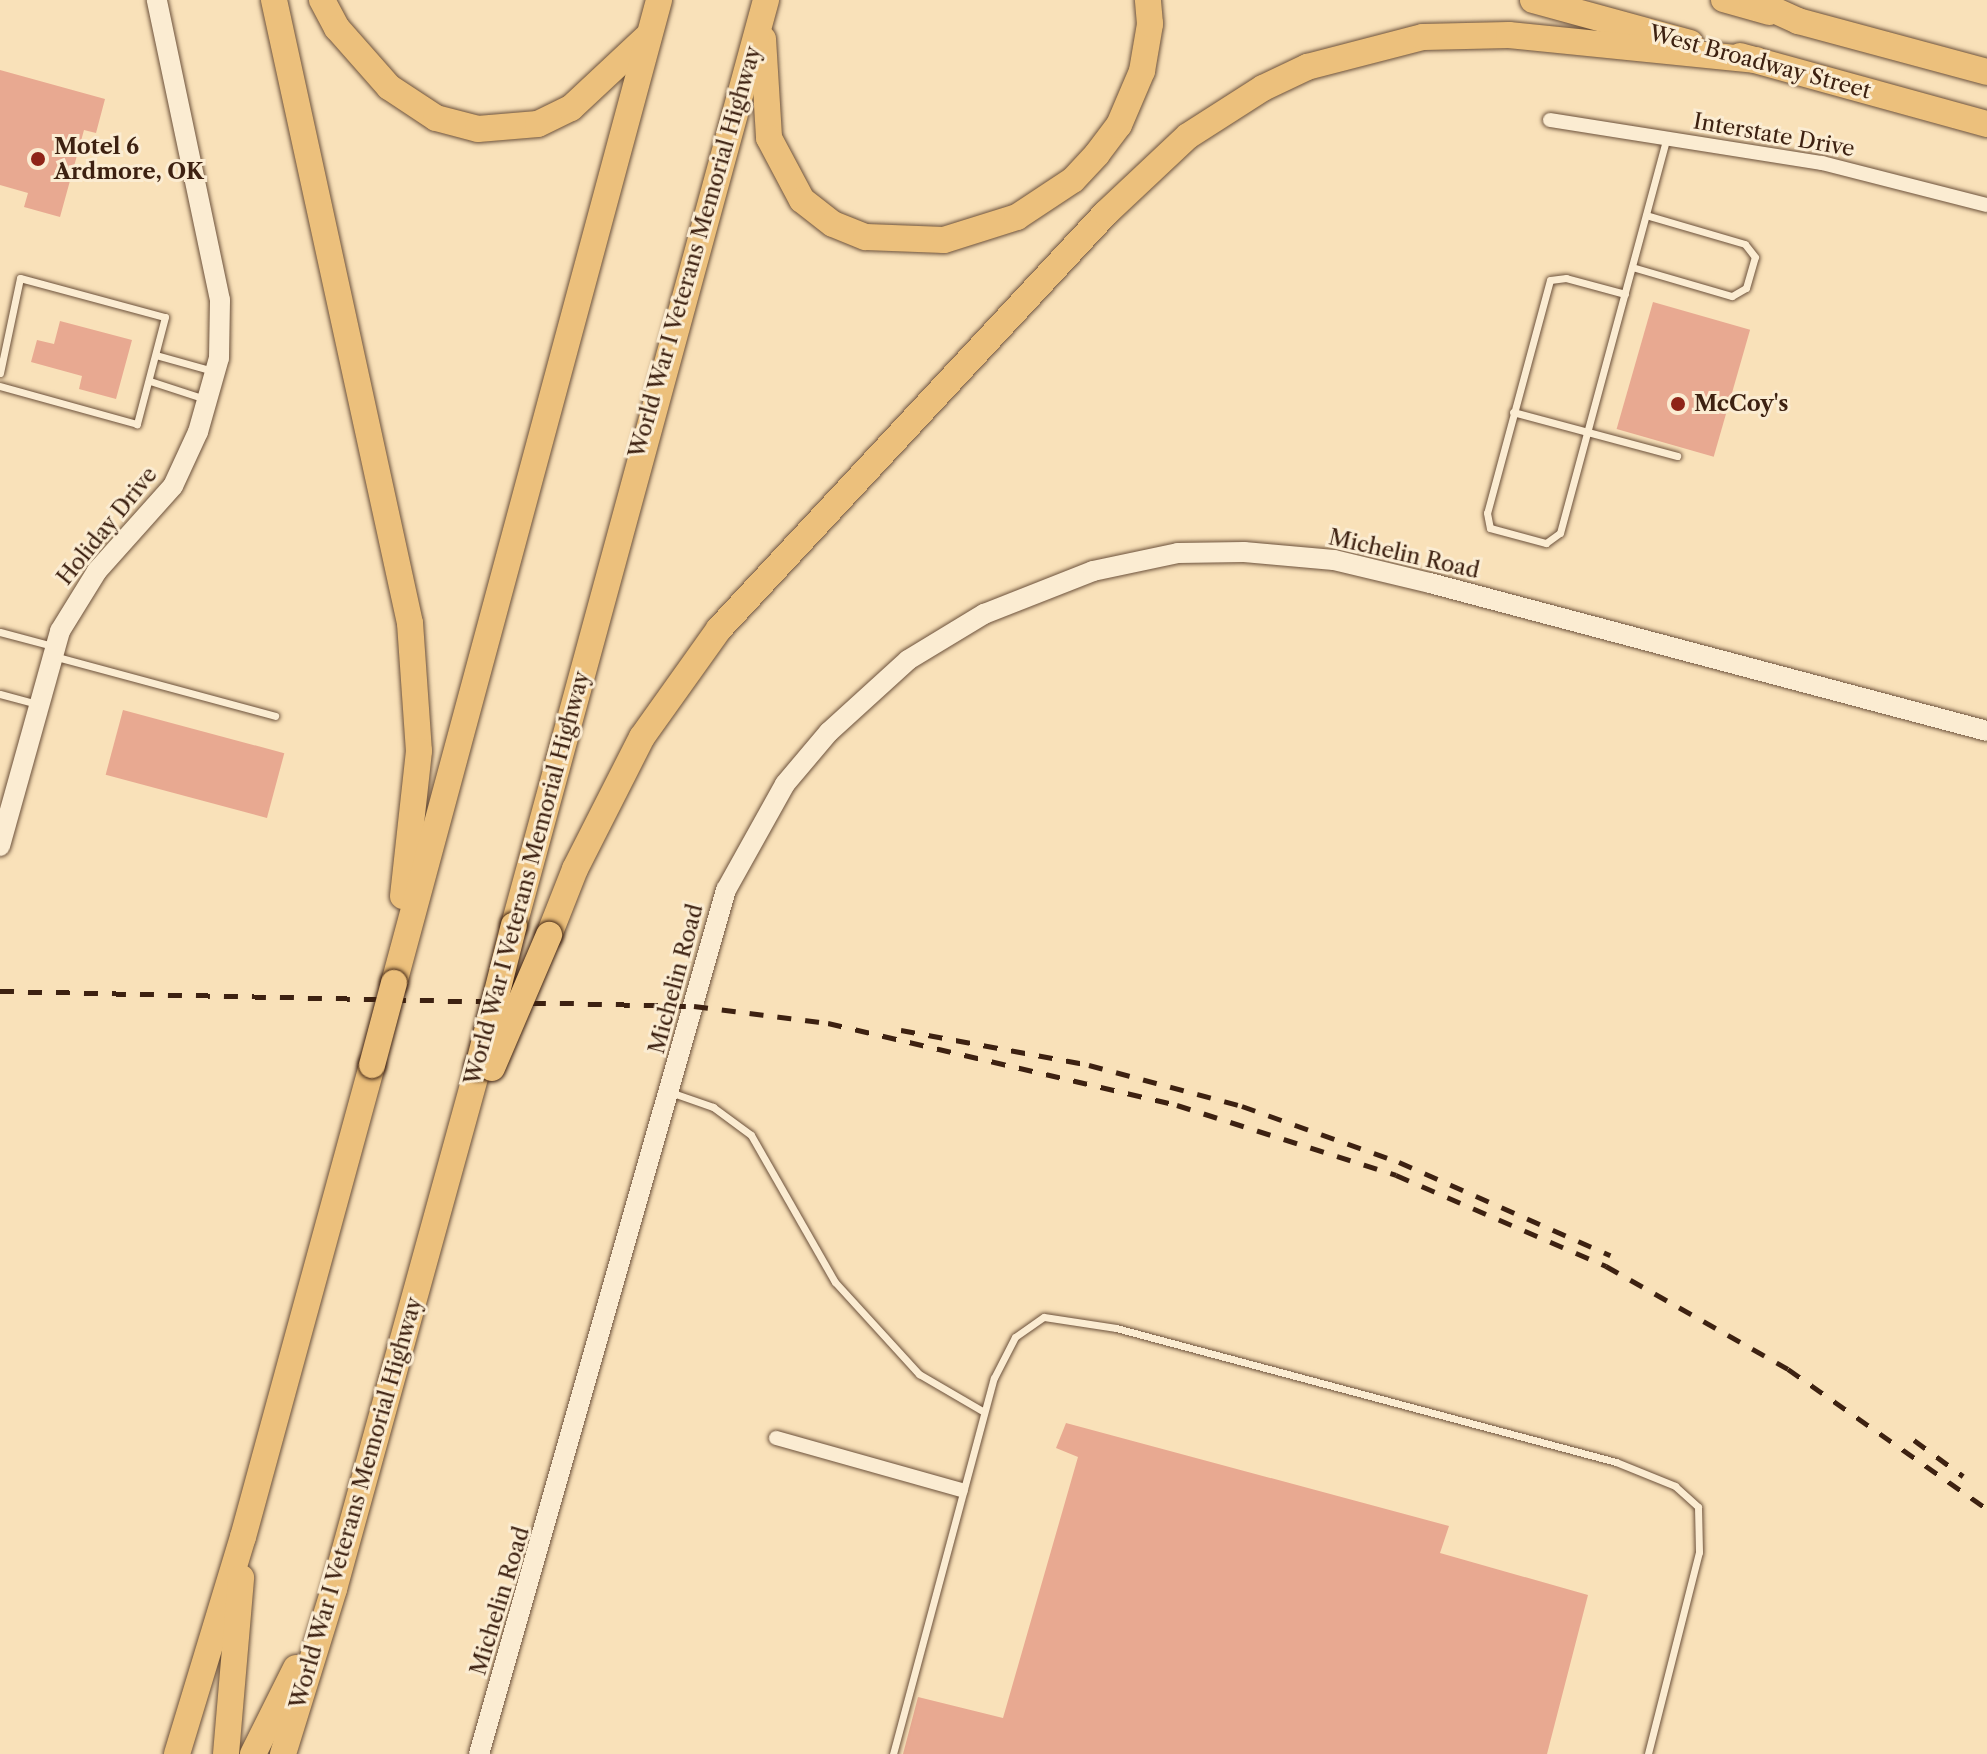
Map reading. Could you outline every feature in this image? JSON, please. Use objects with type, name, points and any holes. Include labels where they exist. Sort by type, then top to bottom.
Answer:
[{"type":"highway","points":[[177,1754],[243,1537],[394,983],[403,927],[419,751],[410,623],[274,0]]},
{"type":"highway","points":[[322,0],[337,28],[389,87],[436,118],[478,129],[538,124],[571,108],[649,35]]},
{"type":"highway","points":[[403,927],[659,0]]},
{"type":"highway","points":[[764,8],[769,138],[791,186],[841,228],[912,243],[980,233],[1017,217],[1073,180],[1119,125],[1133,95],[1148,48],[1148,0]]},
{"type":"highway","name":"West Broadway Street","points":[[1533,0],[1987,124]]},
{"type":"highway","points":[[1752,0],[1798,21],[1987,72]]},
{"type":"highway","name":"World War I Veterans Memorial Highway","points":[[283,1754],[334,1589],[464,1119],[485,1067],[514,925],[764,8]]},
{"type":"highway","points":[[485,1067],[549,935],[575,869],[642,737],[719,629],[1106,213],[1188,136],[1263,88],[1307,67],[1423,37],[1509,35],[1757,60]]},
{"type":"highway","points":[[226,1754],[243,1537]]},
{"type":"highway","points":[[253,1754],[334,1589]]},
{"type":"main road","points":[[1723,0],[1798,21]]},
{"type":"street","name":"Holiday Drive","points":[[0,846],[6,803],[53,651],[97,571],[173,486],[209,400],[215,372],[223,328],[220,300],[157,0]]},
{"type":"street","name":"Interstate Drive","points":[[1550,120],[1822,163],[1987,205]]},
{"type":"street","name":"Michelin Road","points":[[479,1754],[670,1092],[713,923],[741,860],[785,784],[829,732],[908,660],[984,614],[1093,571],[1213,551],[1334,560],[1987,731]]},
{"type":"street","points":[[776,1438],[961,1490]]},
{"type":"lane","points":[[1625,294],[1566,278],[1550,280],[1486,521],[1490,528],[1546,543],[1560,533],[1625,294],[1666,139]]},
{"type":"lane","points":[[1632,267],[1732,296],[1746,288],[1755,257],[1745,244],[1646,215]]},
{"type":"lane","points":[[0,373],[20,278],[165,317],[137,424],[0,386]]},
{"type":"lane","points":[[156,355],[215,372]]},
{"type":"lane","points":[[150,381],[209,400]]},
{"type":"lane","points":[[1513,412],[1677,456]]},
{"type":"lane","points":[[0,632],[53,651],[275,716]]},
{"type":"lane","points":[[0,694],[39,704]]},
{"type":"lane","points":[[670,1092],[713,1107],[751,1135],[835,1282],[919,1374],[984,1412]]},
{"type":"lane","points":[[893,1754],[984,1412],[1015,1337],[1044,1317],[1141,1334],[1616,1462],[1675,1486],[1698,1507],[1699,1552],[1648,1754]]},
{"type":"building","name":"Motel 6 Ardmore, OK","points":[[0,70],[105,99],[96,133],[84,130],[60,217],[24,207],[28,193],[0,185]]},
{"type":"building","name":"McCoy's","points":[[1653,302],[1750,330],[1714,457],[1617,429]]},
{"type":"building","points":[[60,321],[132,340],[116,399],[79,389],[82,376],[31,362],[37,340],[54,344]]},
{"type":"building","points":[[123,710],[284,753],[267,818],[106,775]]},
{"type":"building","points":[[1066,1423],[1449,1526],[1440,1553],[1588,1595],[1547,1754],[903,1754],[918,1697],[1003,1718],[1078,1457],[1056,1448]]},
{"type":"railway","points":[[0,991],[694,1006],[828,1023],[1177,1105],[1396,1175],[1606,1266],[1788,1369],[1987,1509]]},
{"type":"railway","points":[[901,1030],[1089,1065],[1242,1106],[1399,1162],[1610,1255]]},
{"type":"railway","points":[[1914,1440],[1963,1476]]},
{"type":"place","name":"Motel 6 Ardmore, OK","points":[[38,159]]},
{"type":"place","name":"McCoy's","points":[[1678,404]]}]
